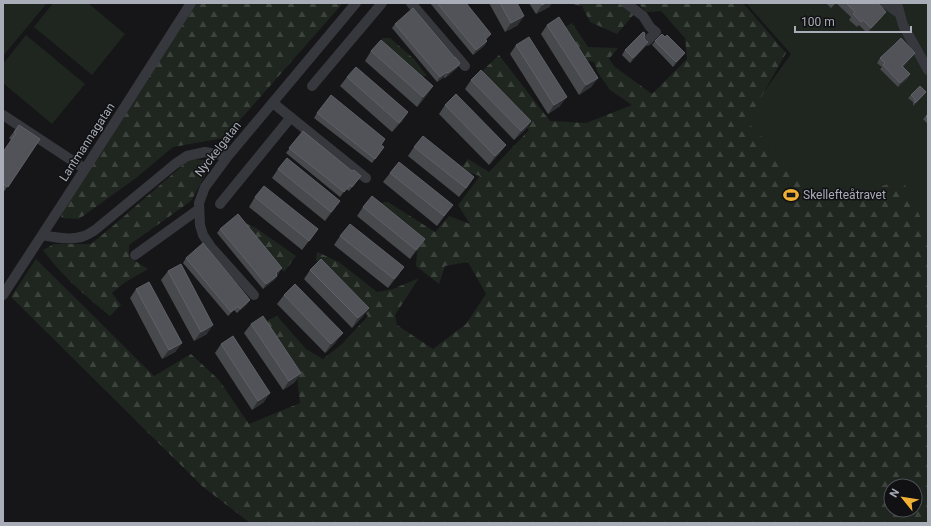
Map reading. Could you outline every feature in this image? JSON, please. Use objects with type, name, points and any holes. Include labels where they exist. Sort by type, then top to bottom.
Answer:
[{"type":"street","name":"Lantmannagatan","points":[[3,295],[191,3]]},
{"type":"street","name":"Nyckelgatan","points":[[254,295],[210,247],[203,235],[200,225],[199,203],[204,187],[228,156],[356,3]]},
{"type":"street","points":[[312,86],[382,3]]},
{"type":"street","points":[[411,3],[465,66]]},
{"type":"street","points":[[626,3],[643,16],[650,27],[656,32],[647,41]]},
{"type":"street","points":[[885,3],[900,14]]},
{"type":"street","points":[[897,3],[903,25],[928,70]]},
{"type":"street","points":[[273,102],[366,178]]},
{"type":"street","points":[[3,115],[85,169]]},
{"type":"street","points":[[220,204],[291,117]]},
{"type":"street","points":[[42,235],[56,238],[84,236],[95,230],[175,164],[187,156],[205,152],[228,156]]},
{"type":"street","points":[[135,255],[199,209]]},
{"type":"green space","points":[[3,3],[47,3],[3,56]]},
{"type":"green space","points":[[53,3],[88,3],[125,34],[92,75],[34,27]]},
{"type":"green space","points":[[197,3],[343,3],[224,138],[173,147],[136,178],[79,219],[61,218],[63,209]]},
{"type":"green space","points":[[566,3],[622,3],[635,13],[617,34],[590,22],[582,6]]},
{"type":"green space","points":[[638,3],[743,3],[786,53],[747,122],[831,204],[902,179],[928,233],[928,523],[250,523],[202,486],[11,297],[36,259],[154,376],[191,354],[219,380],[249,424],[300,403],[296,369],[264,322],[277,316],[306,349],[323,359],[342,344],[368,316],[316,260],[317,252],[339,262],[377,292],[393,289],[419,278],[395,315],[397,325],[433,349],[466,324],[486,294],[468,262],[445,266],[439,284],[416,266],[418,238],[379,203],[388,202],[435,232],[449,216],[470,224],[458,205],[480,176],[460,170],[468,159],[489,172],[529,130],[477,76],[499,55],[550,121],[586,123],[632,105],[610,90],[598,73],[594,62],[582,60],[562,29],[572,23],[588,47],[618,48],[609,59],[615,67],[652,94],[687,59],[685,38],[661,11],[646,12]]},
{"type":"green space","points":[[746,3],[928,3],[928,291],[709,130],[741,124],[791,54]]},
{"type":"green space","points":[[26,35],[85,84],[52,124],[3,83],[3,64]]},
{"type":"green space","points":[[382,38],[390,38],[414,59],[427,76],[419,77],[381,44]]},
{"type":"green space","points":[[190,159],[213,161],[191,201],[129,245],[129,257],[148,269],[124,283],[112,293],[121,305],[110,316],[74,285],[43,250],[54,244],[91,244]]},
{"type":"green space","points":[[241,221],[256,228],[296,256],[284,272],[263,250]]},
{"type":"building","points":[[437,3],[466,3],[491,34],[485,39],[487,41],[476,50]]},
{"type":"building","points":[[500,3],[517,3],[524,16],[511,23]]},
{"type":"building","points":[[846,3],[878,3],[886,12],[871,28],[863,20],[861,22],[853,14],[855,12]]},
{"type":"building","points":[[413,8],[460,63],[448,73],[447,72],[440,77],[395,24]]},
{"type":"building","points":[[559,17],[598,78],[586,85],[547,25]]},
{"type":"building","points":[[643,32],[645,33],[644,38],[648,42],[633,58],[625,50]]},
{"type":"building","points":[[662,34],[665,37],[667,35],[685,53],[676,62],[655,41]]},
{"type":"building","points":[[529,37],[567,97],[554,105],[516,45]]},
{"type":"building","points":[[901,38],[915,53],[902,66],[910,74],[900,83],[883,65],[885,63],[880,58]]},
{"type":"building","points":[[381,40],[433,86],[423,97],[371,51]]},
{"type":"building","points":[[356,67],[408,112],[399,123],[347,77]]},
{"type":"building","points":[[481,70],[531,121],[521,131],[471,80]]},
{"type":"building","points":[[920,86],[926,92],[915,103],[915,99],[911,95]]},
{"type":"building","points":[[456,94],[506,145],[495,156],[445,105]]},
{"type":"building","points":[[331,95],[385,139],[381,145],[384,147],[375,159],[317,113]]},
{"type":"building","points":[[19,125],[40,139],[8,187],[3,184],[3,152],[16,133],[14,132]]},
{"type":"building","points":[[303,131],[352,171],[354,170],[361,176],[352,187],[350,185],[344,192],[289,148]]},
{"type":"building","points":[[423,136],[474,177],[466,188],[414,147]]},
{"type":"building","points":[[287,158],[340,201],[331,212],[278,169]]},
{"type":"building","points":[[399,162],[453,205],[444,216],[390,173]]},
{"type":"building","points":[[264,186],[318,229],[309,241],[255,197]]},
{"type":"building","points":[[372,196],[425,239],[416,250],[363,207]]},
{"type":"building","points":[[238,214],[282,268],[276,273],[277,276],[266,284],[220,229]]},
{"type":"building","points":[[350,224],[404,267],[394,279],[340,236]]},
{"type":"building","points":[[203,243],[250,300],[240,309],[238,306],[231,312],[186,258]]},
{"type":"building","points":[[321,259],[369,308],[358,318],[310,270]]},
{"type":"building","points":[[181,264],[213,325],[201,332],[168,271]]},
{"type":"building","points":[[149,282],[182,343],[169,350],[136,289]]},
{"type":"building","points":[[295,284],[343,333],[331,344],[284,295]]},
{"type":"building","points":[[263,316],[301,373],[289,381],[251,324]]},
{"type":"building","points":[[233,336],[270,393],[258,401],[221,344]]},
{"type":"place","name":"Skellefteåtravet","points":[[791,195]]}]
